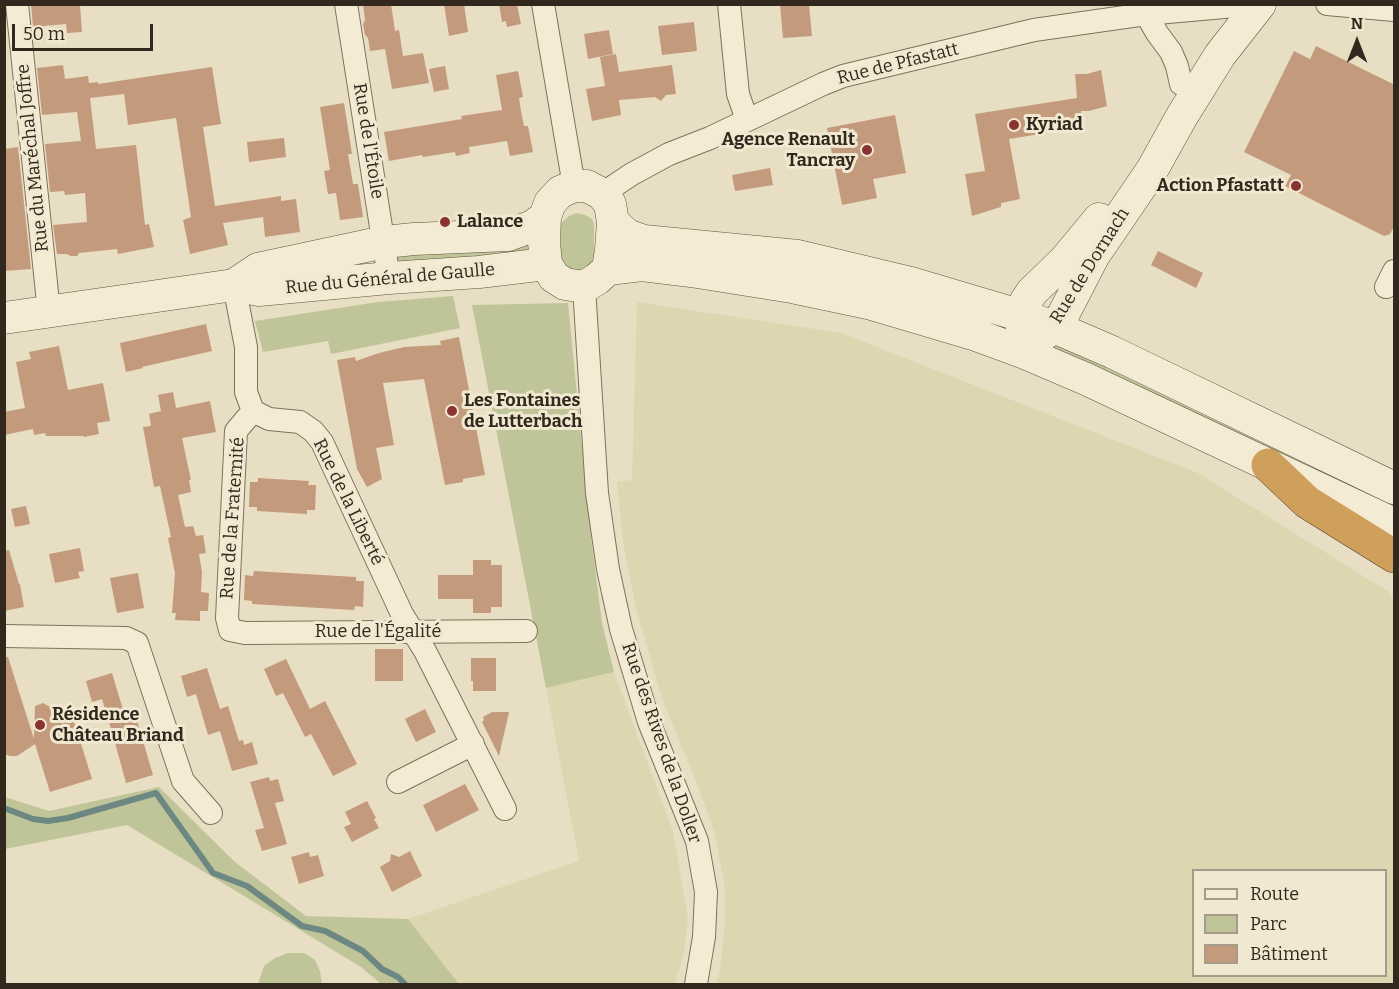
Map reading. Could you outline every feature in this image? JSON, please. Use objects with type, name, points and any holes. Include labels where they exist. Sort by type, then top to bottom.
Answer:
[{"type":"highway","points":[[1268,465],[1307,502],[1395,556]]},
{"type":"main road","name":"Rue de Dornach","points":[[1025,353],[1024,334],[1019,315],[1032,292],[1065,260],[1103,213],[1136,165],[1181,84],[1207,45],[1245,5]]},
{"type":"main road","name":"Rue de Dornach","points":[[1025,353],[1037,339],[1054,327],[1067,308],[1094,255],[1152,170],[1220,55],[1245,5]]},
{"type":"main road","points":[[1395,488],[1112,352],[1019,315],[911,283],[798,256],[644,241],[627,235],[597,201],[560,192],[550,203],[545,217],[546,264],[554,277],[565,284],[642,265],[792,287],[868,303],[976,335],[1025,353],[1086,379],[1395,524]]},
{"type":"main road","points":[[596,278],[611,250],[597,201]]},
{"type":"main road","name":"Rue du Général de Gaulle","points":[[234,285],[258,269],[384,242],[508,235],[533,226],[545,217]]},
{"type":"main road","name":"Rue du Général de Gaulle","points":[[4,318],[234,285],[259,290],[389,278],[478,273],[546,264]]},
{"type":"street","name":"Rue du Maréchal Joffre","points":[[18,4],[49,312]]},
{"type":"street","name":"Rue de l'Étoile","points":[[346,4],[389,278]]},
{"type":"street","points":[[543,4],[597,201]]},
{"type":"street","points":[[729,4],[738,94],[747,120]]},
{"type":"street","points":[[1326,4],[1395,10]]},
{"type":"street","name":"Rue de Pfastatt","points":[[597,201],[653,162],[843,76],[1034,30],[1146,14],[1245,5]]},
{"type":"street","points":[[1146,14],[1171,52],[1181,84]]},
{"type":"street","name":"Rue des Rives de la Doller","points":[[596,278],[597,493],[608,569],[621,629],[649,722],[697,841],[706,892],[704,937],[696,984]]},
{"type":"street","points":[[234,285],[246,348],[246,392],[253,411]]},
{"type":"street","name":"Rue de la Fraternité","points":[[230,630],[226,618],[236,431],[253,411]]},
{"type":"street","name":"Rue de la Liberté","points":[[253,411],[269,419],[300,422],[313,431],[321,442],[402,614],[425,651],[505,810]]},
{"type":"street","name":"Rue de l'Égalité","points":[[230,630],[245,633],[526,631]]},
{"type":"street","points":[[4,636],[126,638],[138,643],[183,781],[211,813]]},
{"type":"street","points":[[398,782],[473,744]]},
{"type":"shaded area","points":[[637,302],[841,333],[1198,473],[1389,592],[1394,599],[1394,984],[716,984],[720,970],[725,921],[725,888],[715,835],[662,698],[636,608],[623,542],[617,482],[632,480]]},
{"type":"shaded area","points":[[614,672],[673,831],[688,918],[684,952],[675,984],[459,984],[408,919],[579,861],[546,688]]},
{"type":"green space","points":[[577,213],[592,219],[594,224],[594,260],[585,270],[574,271],[561,261],[561,223]]},
{"type":"green space","points":[[535,232],[534,256],[398,269],[394,248]]},
{"type":"green space","points":[[453,296],[460,328],[331,354],[328,341],[263,352],[255,321],[378,302]]},
{"type":"green space","points":[[568,303],[591,537],[602,623],[614,672],[546,688],[472,305]]},
{"type":"green space","points":[[1049,339],[1394,498],[1394,515],[1055,356]]},
{"type":"green space","points":[[159,787],[235,862],[306,916],[408,919],[459,984],[381,984],[361,967],[127,825],[5,849],[5,797],[49,811]]},
{"type":"green space","points":[[288,953],[304,953],[315,960],[322,984],[258,984],[264,966]]},
{"type":"building","points":[[31,4],[80,4],[82,32],[67,33],[66,24],[33,27]]},
{"type":"building","points":[[363,4],[391,4],[395,31],[399,30],[403,56],[423,53],[429,83],[392,89],[385,49],[370,51],[363,24],[365,20]]},
{"type":"building","points":[[444,4],[464,4],[468,32],[449,36]]},
{"type":"building","points":[[499,4],[517,4],[521,24],[507,27],[506,21],[502,22]]},
{"type":"building","points":[[780,4],[809,4],[812,36],[783,38]]},
{"type":"building","points":[[694,22],[697,51],[662,55],[658,26]]},
{"type":"building","points":[[609,30],[613,54],[588,59],[584,34]]},
{"type":"building","points":[[1316,46],[1395,85],[1395,225],[1390,234],[1384,236],[1285,186],[1291,175],[1244,152],[1294,51],[1310,59]]},
{"type":"building","points":[[616,54],[619,72],[672,65],[676,94],[666,95],[661,101],[655,97],[619,100],[621,115],[592,121],[586,89],[605,86],[600,57]]},
{"type":"building","points":[[63,65],[65,79],[88,76],[89,83],[98,82],[98,84],[212,67],[221,124],[203,127],[215,206],[281,196],[281,201],[296,199],[300,232],[265,237],[263,217],[223,223],[228,245],[190,254],[183,220],[191,217],[176,118],[128,125],[124,94],[90,98],[96,149],[136,145],[145,225],[149,224],[154,247],[118,254],[117,249],[79,253],[77,256],[57,254],[53,225],[87,222],[85,193],[65,195],[64,191],[50,192],[45,144],[81,141],[77,112],[42,115],[37,68]]},
{"type":"building","points":[[445,66],[449,89],[434,92],[429,69]]},
{"type":"building","points":[[1101,70],[1107,106],[1081,111],[1083,127],[1009,139],[1020,199],[1001,203],[1001,207],[972,216],[965,174],[985,171],[975,114],[1077,98],[1075,74],[1087,74]]},
{"type":"building","points":[[518,71],[523,97],[519,98],[521,111],[524,126],[528,126],[533,152],[510,156],[507,141],[469,147],[470,153],[456,156],[455,152],[389,161],[384,132],[502,110],[496,75]]},
{"type":"building","points":[[344,103],[352,154],[348,154],[353,184],[358,184],[363,217],[340,220],[336,193],[328,194],[324,171],[330,170],[320,107]]},
{"type":"building","name":"Agence Renault Tancray","points":[[895,115],[906,173],[873,179],[877,198],[842,205],[827,128]]},
{"type":"building","points":[[284,138],[286,157],[249,162],[247,142]]},
{"type":"building","points":[[18,147],[31,269],[4,271],[4,149]]},
{"type":"building","points":[[770,168],[773,185],[735,191],[732,175]]},
{"type":"building","points":[[1158,251],[1203,273],[1196,288],[1151,265]]},
{"type":"building","points":[[206,324],[212,351],[126,372],[120,343]]},
{"type":"building","name":"Les Fontaines de Lutterbach","points":[[459,337],[485,475],[445,485],[424,379],[383,383],[394,445],[376,448],[382,479],[367,487],[357,469],[337,360],[355,357],[356,361],[404,347],[441,345],[440,341]]},
{"type":"building","points":[[59,346],[68,390],[103,383],[110,421],[97,423],[99,434],[84,437],[46,436],[45,433],[34,435],[33,429],[4,435],[4,412],[25,408],[16,362],[31,359],[29,352]]},
{"type":"building","points":[[173,392],[176,408],[210,401],[216,432],[182,438],[191,480],[189,480],[191,492],[178,495],[185,527],[193,526],[196,536],[203,535],[206,553],[199,554],[202,572],[201,592],[209,593],[208,611],[200,611],[200,621],[175,620],[176,613],[172,613],[175,573],[168,538],[171,537],[160,486],[154,487],[143,427],[151,426],[149,414],[161,411],[158,395]]},
{"type":"building","points":[[258,478],[309,481],[308,485],[316,485],[315,510],[307,510],[307,514],[257,511],[257,507],[249,507],[250,482],[258,482]]},
{"type":"building","points":[[26,506],[30,524],[15,527],[11,509]]},
{"type":"building","points":[[80,548],[84,571],[78,572],[80,578],[55,583],[49,554]]},
{"type":"building","points":[[9,550],[20,584],[24,607],[4,611],[4,551]]},
{"type":"building","points":[[473,560],[491,560],[491,565],[502,565],[502,607],[491,607],[491,613],[473,613],[473,599],[438,599],[438,575],[473,575]]},
{"type":"building","points":[[254,571],[356,577],[356,581],[364,581],[363,607],[355,606],[354,610],[252,604],[252,601],[244,600],[245,575],[253,576]]},
{"type":"building","points":[[138,573],[144,608],[117,613],[110,578]]},
{"type":"building","points":[[375,649],[403,649],[403,681],[375,681]]},
{"type":"building","name":"Résidence Château Briand","points":[[4,657],[8,657],[34,739],[35,706],[43,703],[50,707],[54,721],[72,715],[92,779],[50,792],[35,744],[17,756],[4,754]]},
{"type":"building","points":[[471,658],[496,658],[496,691],[473,691]]},
{"type":"building","points":[[286,659],[310,709],[325,701],[357,764],[333,776],[311,734],[305,737],[283,693],[276,696],[264,669]]},
{"type":"building","points":[[207,668],[220,709],[228,706],[239,741],[243,740],[244,745],[252,742],[258,764],[232,771],[220,731],[208,735],[196,694],[187,697],[181,676]]},
{"type":"building","points":[[112,673],[124,713],[134,710],[153,775],[126,783],[102,699],[92,702],[86,681]]},
{"type":"building","points":[[425,709],[436,732],[416,742],[405,719]]},
{"type":"building","points":[[492,712],[509,712],[499,756],[482,722],[483,717]]},
{"type":"building","points":[[269,777],[270,781],[278,779],[284,801],[275,803],[287,844],[262,851],[255,830],[264,828],[250,782]]},
{"type":"building","points":[[465,784],[479,810],[436,832],[423,805]]},
{"type":"building","points":[[367,801],[379,828],[352,842],[344,827],[351,824],[345,812]]},
{"type":"building","points":[[410,851],[422,876],[392,892],[380,867],[390,861],[391,854],[399,857]]},
{"type":"building","points":[[309,852],[310,857],[318,855],[324,876],[299,884],[291,857]]},
{"type":"waterway","points":[[4,808],[33,819],[48,821],[68,818],[156,793],[213,873],[247,886],[302,926],[325,931],[363,951],[382,969],[398,977],[405,984]]},
{"type":"place","name":"Kyriad","points":[[1014,125]]},
{"type":"place","name":"Agence Renault Tancray","points":[[867,150]]},
{"type":"place","name":"Action Pfastatt","points":[[1296,186]]},
{"type":"place","name":"Lalance","points":[[445,222]]},
{"type":"place","name":"Les Fontaines de Lutterbach","points":[[452,411]]},
{"type":"place","name":"Résidence Château Briand","points":[[40,725]]}]
